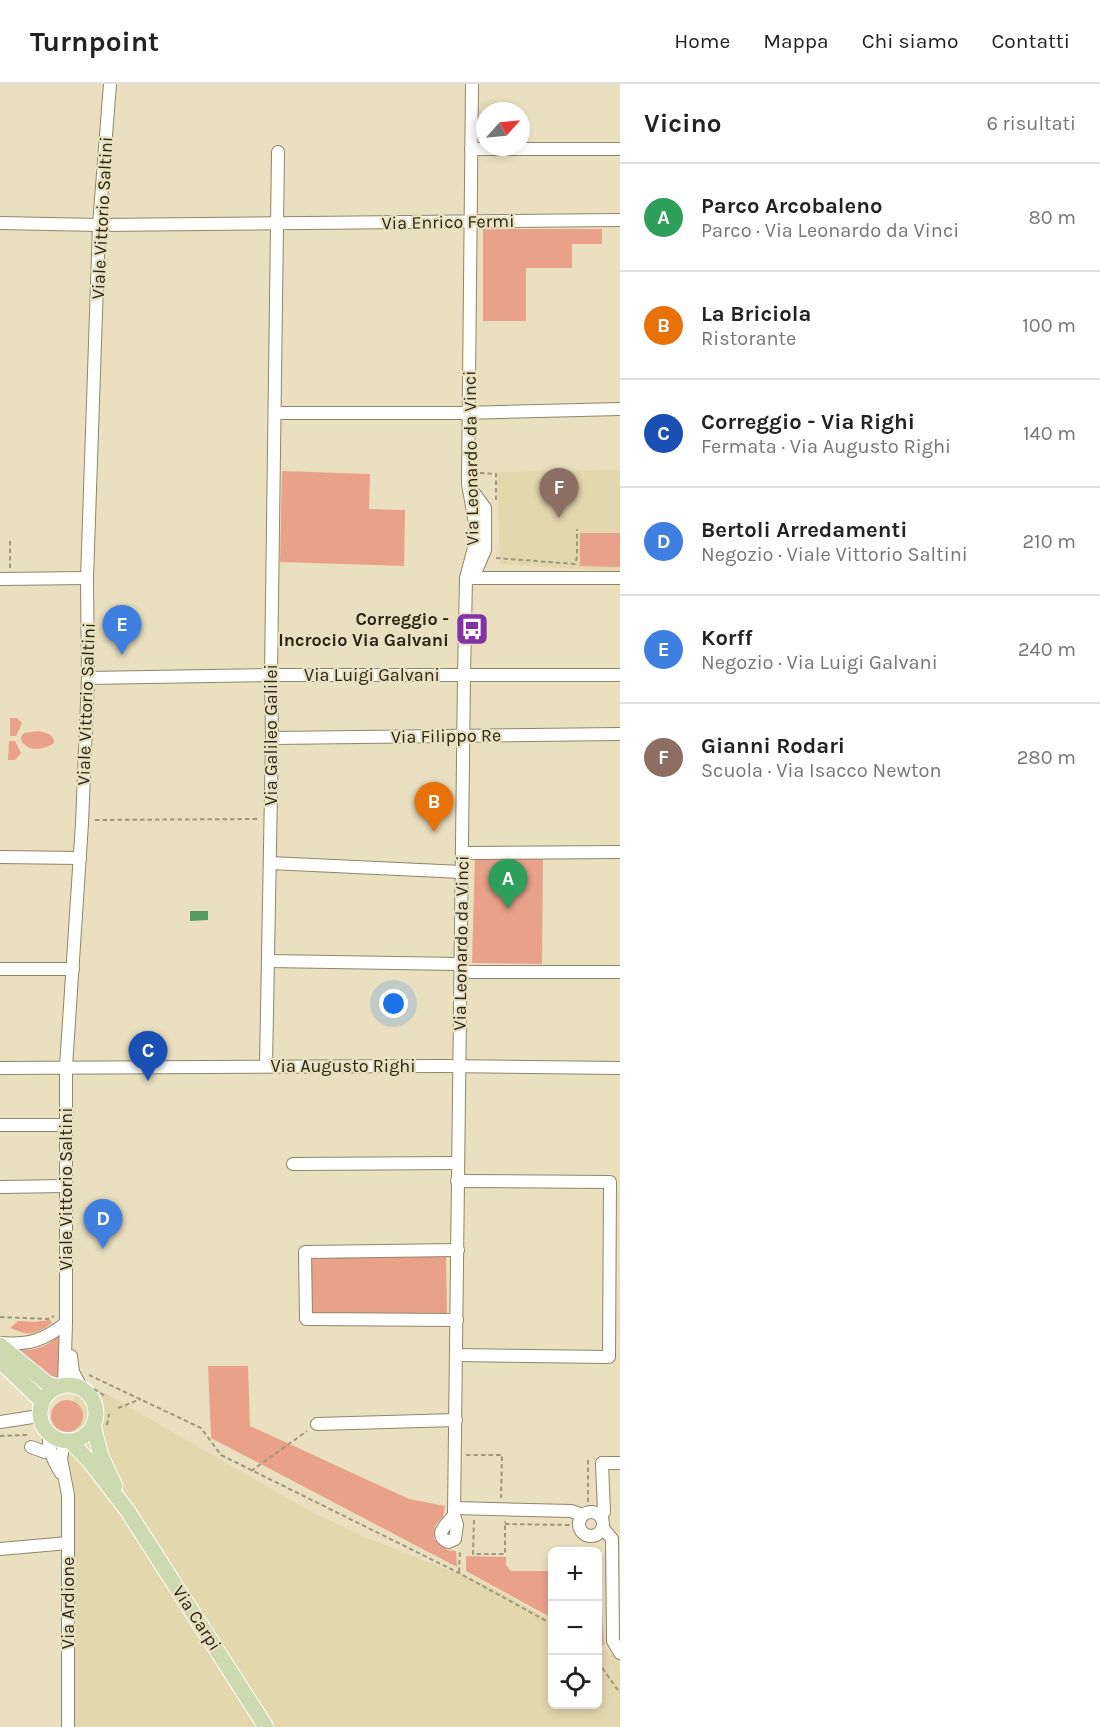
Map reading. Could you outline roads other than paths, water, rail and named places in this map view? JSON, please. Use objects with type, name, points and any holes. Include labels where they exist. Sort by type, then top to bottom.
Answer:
[{"type":"main road","points":[[0,1344],[48,1384],[82,1389],[94,1402],[96,1413],[93,1425],[85,1436],[67,1442],[50,1442],[41,1424],[41,1408],[50,1391],[61,1386]]},
{"type":"main road","points":[[0,1361],[41,1408]]},
{"type":"main road","name":"Via Carpi","points":[[93,1425],[101,1456],[127,1510]]},
{"type":"main road","name":"Via Carpi","points":[[67,1442],[90,1462],[127,1510],[266,1727]]},
{"type":"street","name":"Viale Vittorio Saltini","points":[[61,1386],[66,1318],[66,1067],[80,858],[88,678],[87,578],[99,225],[110,84]]},
{"type":"street","name":"Via Leonardo da Vinci","points":[[472,84],[468,484],[485,508],[486,550],[476,571],[466,578],[454,1511],[571,1511],[583,1515]]},
{"type":"street","points":[[471,148],[620,149]]},
{"type":"street","points":[[276,224],[278,152]]},
{"type":"street","name":"Via Enrico Fermi","points":[[0,223],[99,225],[620,220]]},
{"type":"street","name":"Via Galileo Galilei","points":[[266,1066],[272,738],[276,224]]},
{"type":"street","points":[[275,413],[469,413],[620,409]]},
{"type":"street","points":[[5,579],[87,578]]},
{"type":"street","points":[[466,578],[620,578]]},
{"type":"street","name":"Via Luigi Galvani","points":[[88,678],[271,675],[620,675]]},
{"type":"street","name":"Via Filippo Re","points":[[272,738],[620,735]]},
{"type":"street","points":[[462,853],[620,852]]},
{"type":"street","points":[[0,857],[80,858]]},
{"type":"street","points":[[270,863],[462,872]]},
{"type":"street","points":[[268,961],[620,972]]},
{"type":"street","points":[[0,969],[73,969]]},
{"type":"street","name":"Via Augusto Righi","points":[[0,1068],[460,1066],[620,1068]]},
{"type":"street","points":[[0,1125],[66,1125]]},
{"type":"street","points":[[293,1164],[458,1163]]},
{"type":"street","points":[[456,1355],[609,1357],[610,1182],[458,1180]]},
{"type":"street","points":[[0,1187],[66,1186]]},
{"type":"street","points":[[457,1320],[306,1320],[305,1252],[458,1250]]},
{"type":"street","name":"Viale Vittorio Saltini","points":[[66,1318],[73,1372],[82,1389]]},
{"type":"street","points":[[0,1344],[31,1343],[50,1336],[66,1318]]},
{"type":"street","points":[[0,1422],[41,1408]]},
{"type":"street","points":[[317,1424],[456,1420]]},
{"type":"street","points":[[30,1441],[45,1452],[50,1442]]},
{"type":"street","name":"Via Ardione","points":[[50,1442],[53,1460],[64,1479]]},
{"type":"street","name":"Via Ardione","points":[[67,1442],[61,1459],[68,1495],[68,1727]]},
{"type":"street","points":[[620,1462],[602,1463],[604,1512],[602,1523],[594,1536],[583,1533],[579,1522],[583,1515],[594,1512],[602,1523],[612,1539],[613,1641],[620,1653]]},
{"type":"street","points":[[0,1549],[68,1543]]},
{"type":"place","name":"Gianni Rodari","points":[[559,518]]},
{"type":"place","name":"Correggio - Incrocio Via Galvani","points":[[472,629]]},
{"type":"place","name":"Korff","points":[[122,655]]},
{"type":"place","name":"La Briciola","points":[[434,832]]},
{"type":"place","name":"Parco Arcobaleno","points":[[508,909]]},
{"type":"place","name":"Correggio - Via Righi","points":[[148,1081]]},
{"type":"place","name":"Bertoli Arredamenti","points":[[103,1249]]}]
